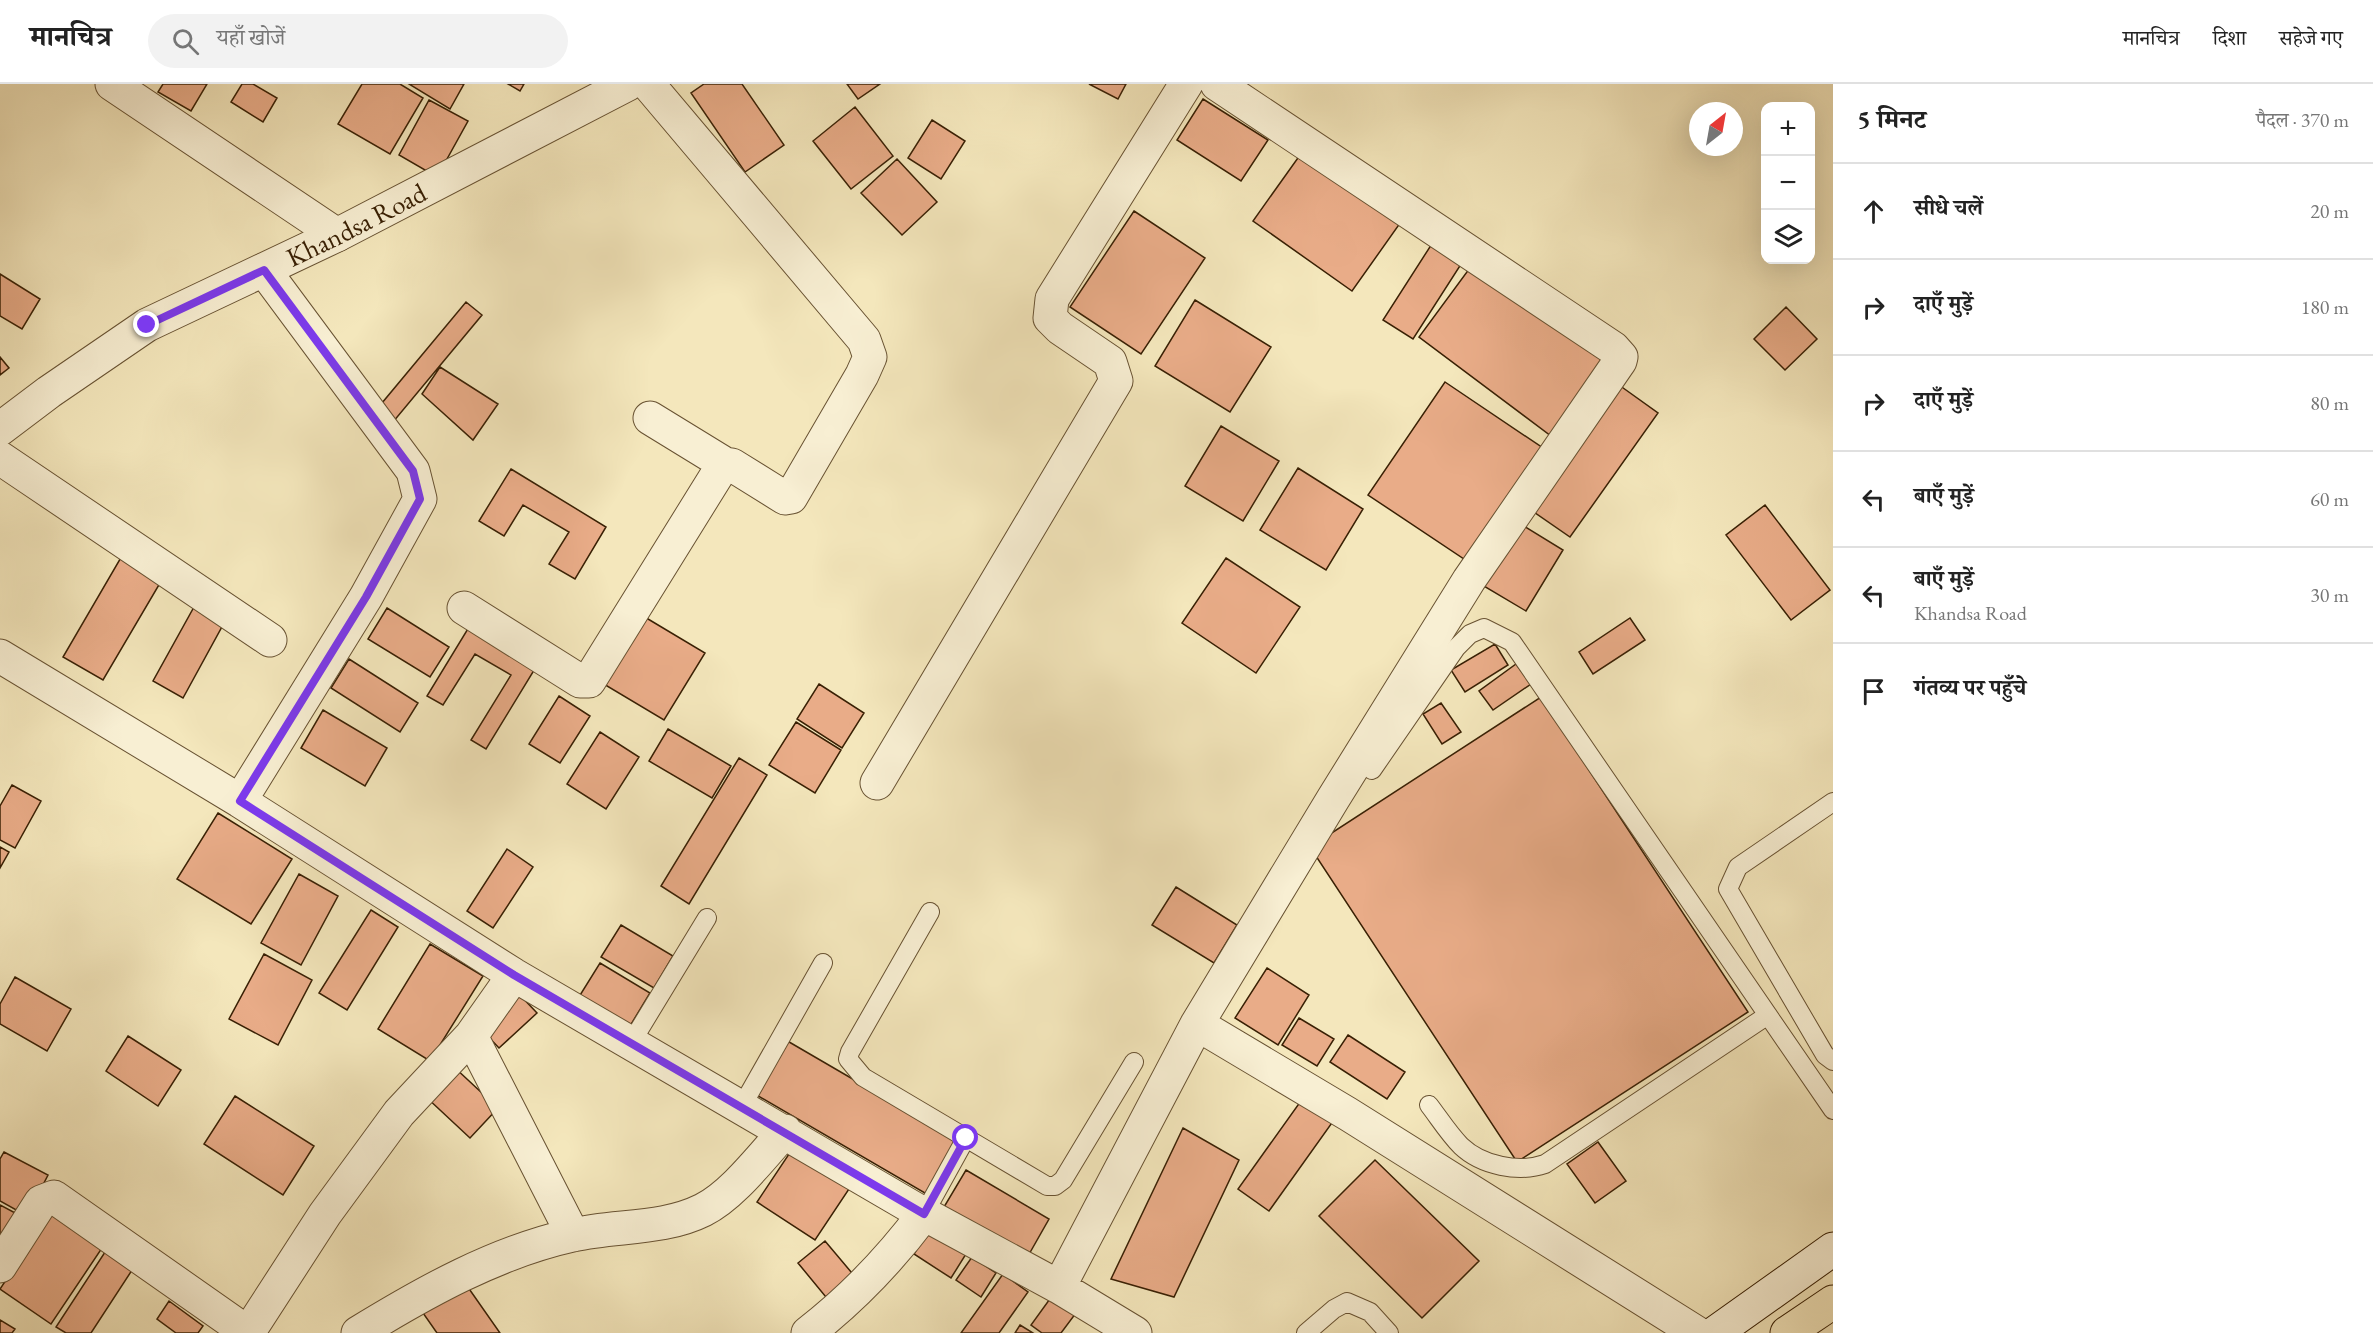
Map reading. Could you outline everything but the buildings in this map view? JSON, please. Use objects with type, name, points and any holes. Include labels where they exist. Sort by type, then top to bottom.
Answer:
[{"type":"highway","points":[[1787,1333],[1833,1302]]},
{"type":"street","points":[[112,84],[337,235]]},
{"type":"street","name":"Khandsa Road","points":[[0,429],[49,392],[147,325],[337,235],[628,84]]},
{"type":"street","points":[[648,84],[864,340],[870,357],[862,375],[791,496],[784,498],[650,418]]},
{"type":"street","points":[[877,783],[1116,381],[1110,362],[1060,328],[1050,318],[1052,298],[1186,84]]},
{"type":"street","points":[[1059,1287],[1197,1024],[1463,590],[1619,365],[1621,357],[1613,348],[1217,84]]},
{"type":"street","points":[[240,801],[366,597],[420,499],[413,471],[264,270]]},
{"type":"street","points":[[0,458],[270,640]]},
{"type":"street","points":[[464,608],[580,681],[589,681],[725,464]]},
{"type":"street","points":[[0,656],[240,801],[514,975],[924,1214],[1059,1287],[1136,1333]]},
{"type":"street","points":[[0,1266],[41,1202],[54,1197],[248,1333],[325,1214],[399,1113],[471,1036],[514,975]]},
{"type":"street","points":[[1197,1024],[1348,1114],[1697,1333]]},
{"type":"street","points":[[471,1036],[573,1235]]},
{"type":"street","points":[[358,1333],[458,1276],[518,1251],[573,1235],[681,1220],[704,1210],[721,1199],[785,1131]]},
{"type":"street","points":[[808,1333],[883,1264],[924,1214]]},
{"type":"street","points":[[1715,1333],[1833,1249]]},
{"type":"lane","points":[[1372,770],[1456,648],[1470,634],[1485,628],[1497,632],[1512,642],[1833,1110]]},
{"type":"lane","points":[[1833,802],[1738,867],[1728,889],[1825,1054],[1833,1061]]},
{"type":"lane","points":[[930,912],[850,1052],[848,1059],[862,1077],[1047,1186],[1056,1186],[1063,1180],[1134,1062]]},
{"type":"lane","points":[[631,1043],[707,918]]},
{"type":"lane","points":[[742,1106],[823,963]]},
{"type":"lane","points":[[1429,1105],[1461,1146],[1476,1155],[1510,1167],[1532,1168],[1545,1164],[1768,1016]]},
{"type":"lane","points":[[924,1214],[966,1138]]},
{"type":"lane","points":[[1306,1333],[1334,1308],[1347,1302],[1370,1312],[1389,1333]]},
{"type":"route","points":[[147,325],[264,270],[413,471],[419,485],[420,499],[366,597],[240,801],[514,975],[924,1214],[966,1138]]}]
